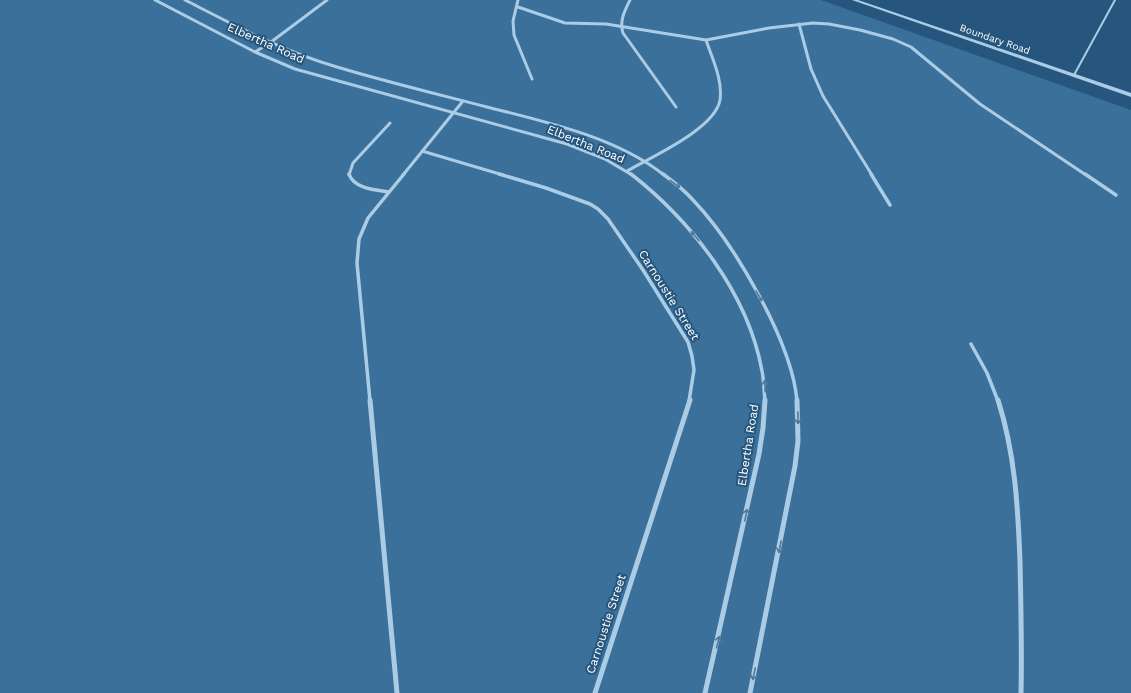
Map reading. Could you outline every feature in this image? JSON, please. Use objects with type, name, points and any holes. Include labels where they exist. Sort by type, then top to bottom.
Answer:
[{"type":"street","name":"Elbertha Road","points":[[155,0],[255,52],[295,69],[564,144],[600,158],[627,171],[673,210],[700,241],[746,318],[760,359],[764,380],[765,404],[760,449],[726,609],[706,693]]},
{"type":"street","name":"Elbertha Road","points":[[185,0],[299,55],[575,131],[644,161],[680,188],[699,206],[740,262],[779,336],[792,370],[796,390],[799,440],[796,466],[750,693]]},
{"type":"street","points":[[255,52],[327,0]]},
{"type":"street","points":[[518,0],[518,7],[513,22],[514,29],[532,79]]},
{"type":"street","points":[[630,0],[624,12],[621,27],[630,44],[676,107]]},
{"type":"street","name":"Boundary Road","points":[[854,0],[1131,95]]},
{"type":"street","points":[[518,7],[564,23],[600,24],[706,40],[799,24],[829,24],[860,30],[893,39],[911,47],[980,104],[1116,195]]},
{"type":"street","points":[[799,24],[811,69],[822,96],[890,205]]},
{"type":"street","points":[[627,171],[698,130],[709,121],[717,110],[720,101],[719,83],[706,40]]},
{"type":"street","points":[[396,693],[357,263],[359,239],[368,218],[463,101]]},
{"type":"street","points":[[389,192],[357,185],[352,181],[349,175],[353,163],[390,123]]},
{"type":"street","name":"Carnoustie Street","points":[[422,151],[546,188],[590,204],[598,209],[608,219],[643,270],[688,342],[691,350],[695,368],[690,399],[595,693]]},
{"type":"street","points":[[971,344],[987,373],[997,398],[1005,425],[1016,478],[1020,542],[1022,618],[1021,693]]},
{"type":"lane","points":[[1074,75],[1115,0]]},
{"type":"shaded area","points":[[0,0],[821,0],[1131,110],[1131,693],[0,693]]}]
